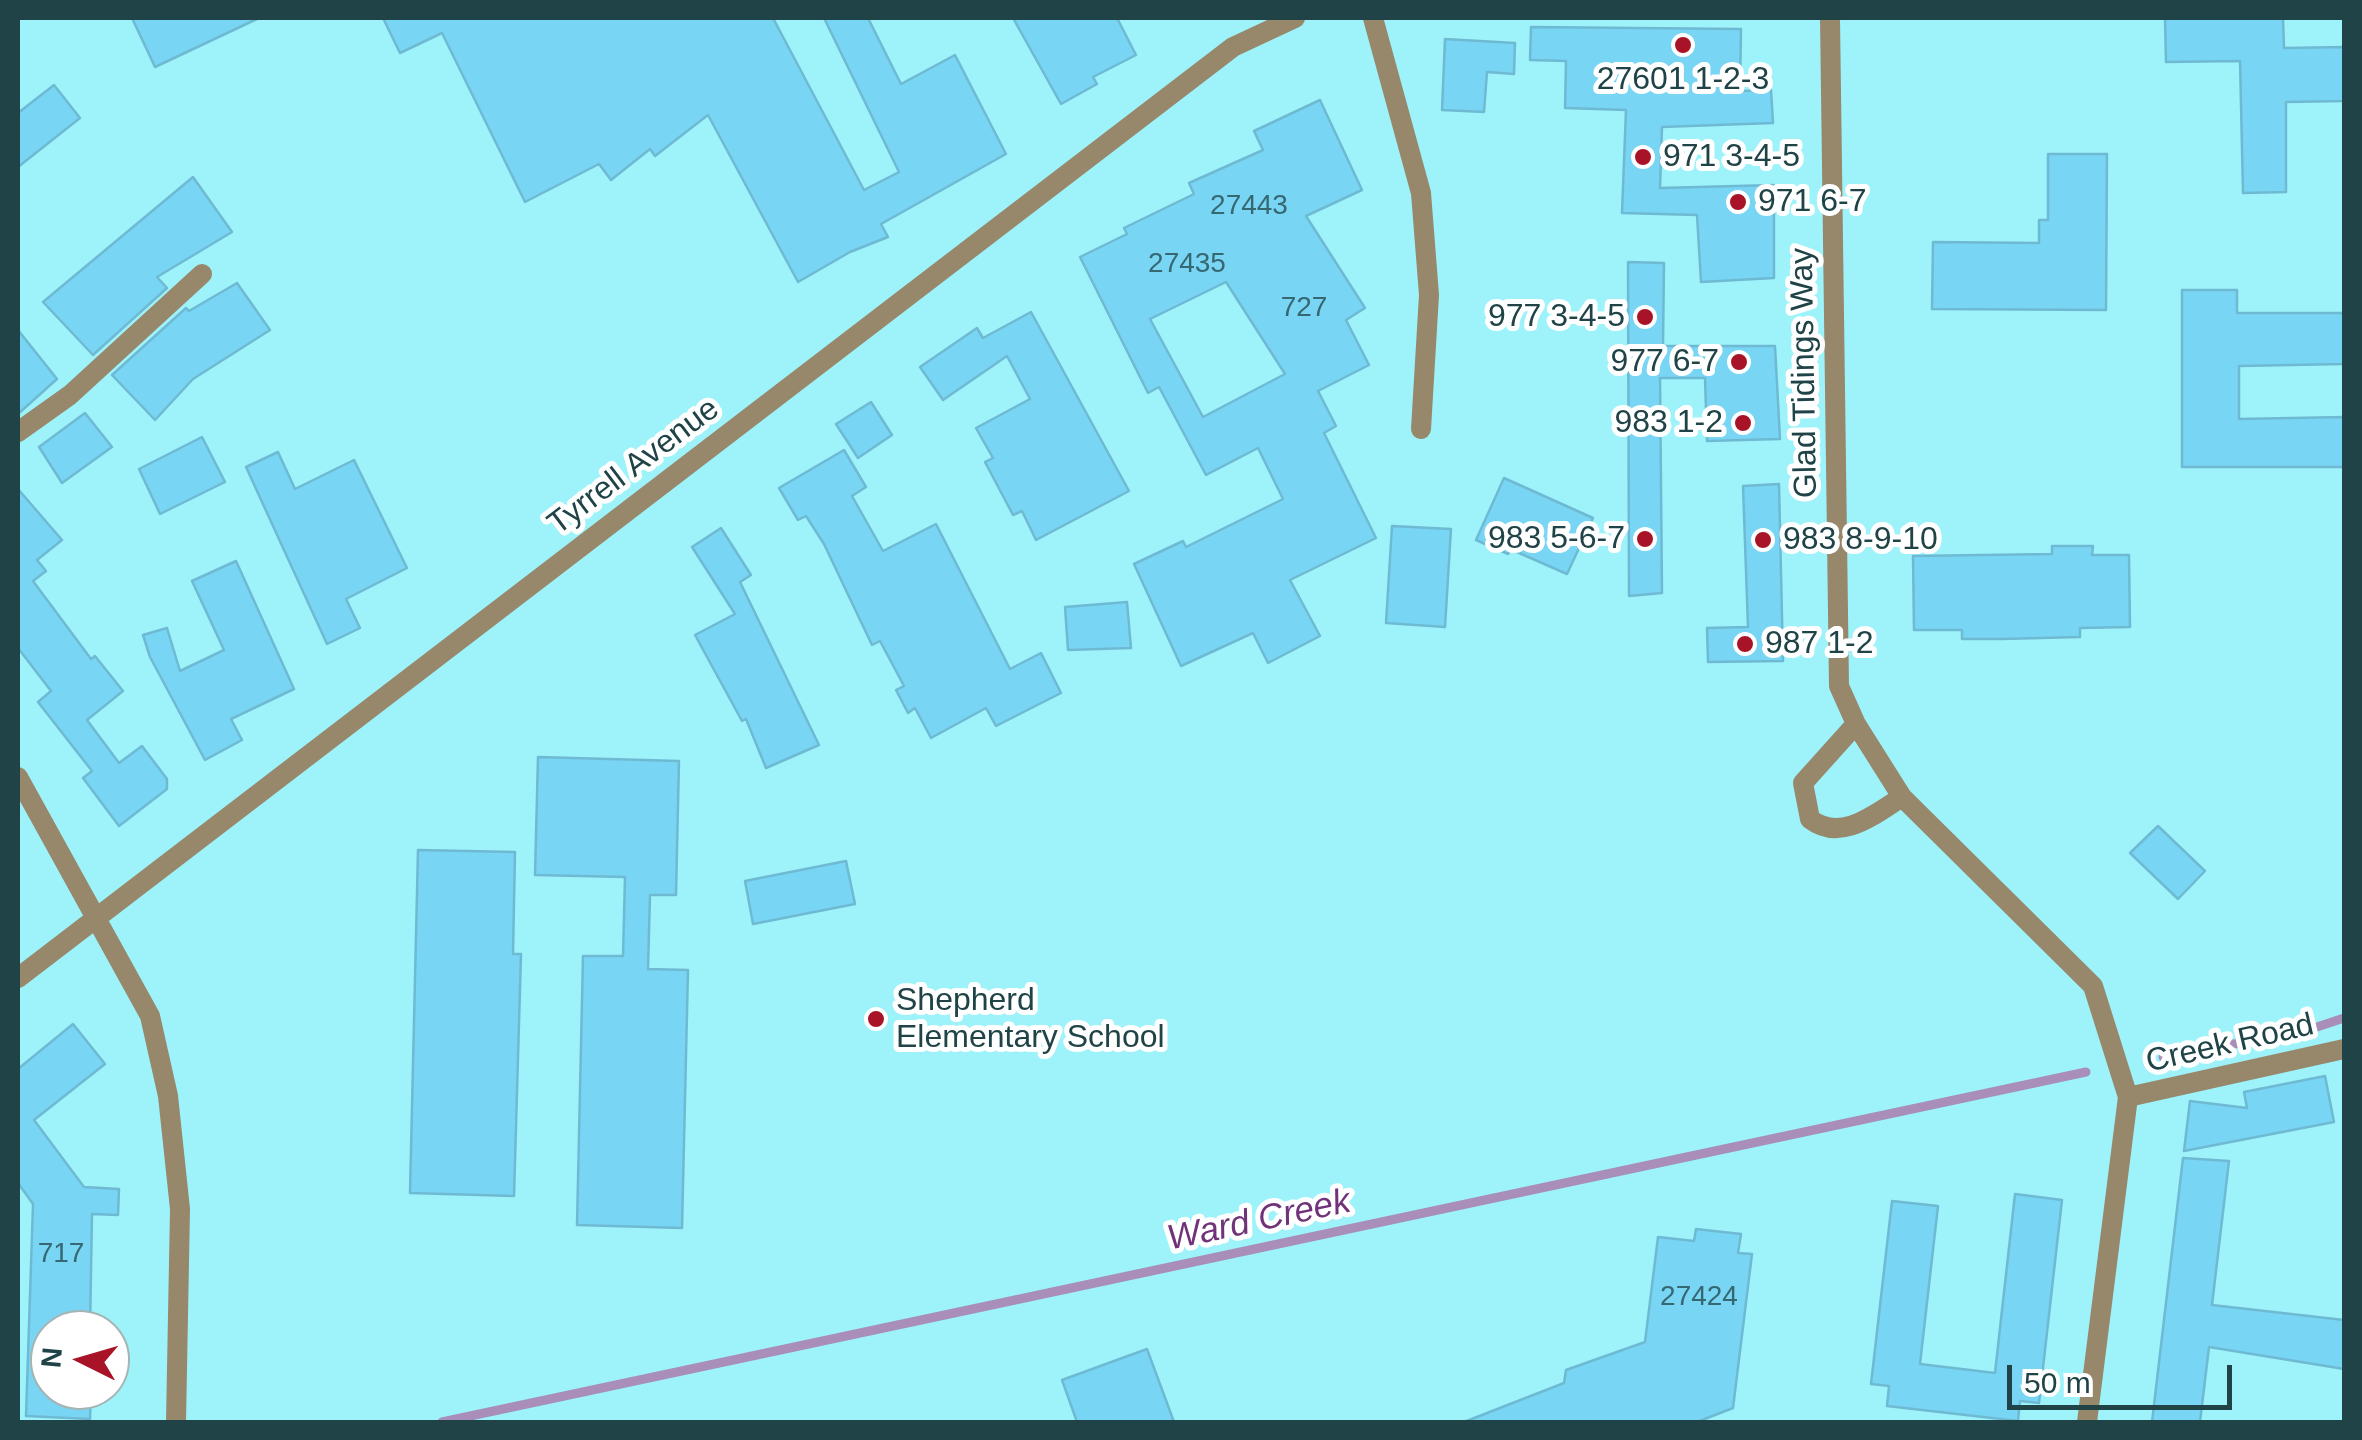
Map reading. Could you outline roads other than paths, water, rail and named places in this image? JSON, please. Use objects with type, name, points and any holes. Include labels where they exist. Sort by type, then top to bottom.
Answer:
[{"type":"street","name":"Tyrrell Avenue","points":[[18,978],[1232,47],[1294,18]]},
{"type":"street","points":[[1373,18],[1421,194],[1429,295],[1420,429]]},
{"type":"street","name":"Glad Tidings Way","points":[[1830,18],[1840,686],[1856,724],[1902,797],[2093,986],[2128,1097],[2088,1422]]},
{"type":"street","points":[[18,432],[70,395],[202,274]]},
{"type":"street","points":[[1856,724],[1804,784],[1810,818],[1840,829],[1864,822],[1902,797]]},
{"type":"street","points":[[18,777],[150,1016],[168,1096],[180,1209],[176,1422]]},
{"type":"street","name":"Creek Road","points":[[2128,1097],[2344,1049]]},
{"type":"waterway","name":"Ward Creek","points":[[2163,1057],[2305,1031],[2344,1018]]},
{"type":"waterway","name":"Ward Creek","points":[[442,1422],[2086,1072]]},
{"type":"place","name":"27601 1-2-3","points":[[1683,45]]},
{"type":"place","name":"971 3-4-5","points":[[1643,157]]},
{"type":"place","name":"971 6-7","points":[[1738,202]]},
{"type":"place","name":"977 3-4-5","points":[[1645,317]]},
{"type":"place","name":"977 6-7","points":[[1739,362]]},
{"type":"place","name":"983 1-2","points":[[1743,423]]},
{"type":"place","name":"983 5-6-7","points":[[1645,539]]},
{"type":"place","name":"983 8-9-10","points":[[1763,540]]},
{"type":"place","name":"987 1-2","points":[[1745,644]]},
{"type":"place","name":"Shepherd Elementary School","points":[[876,1019]]}]
